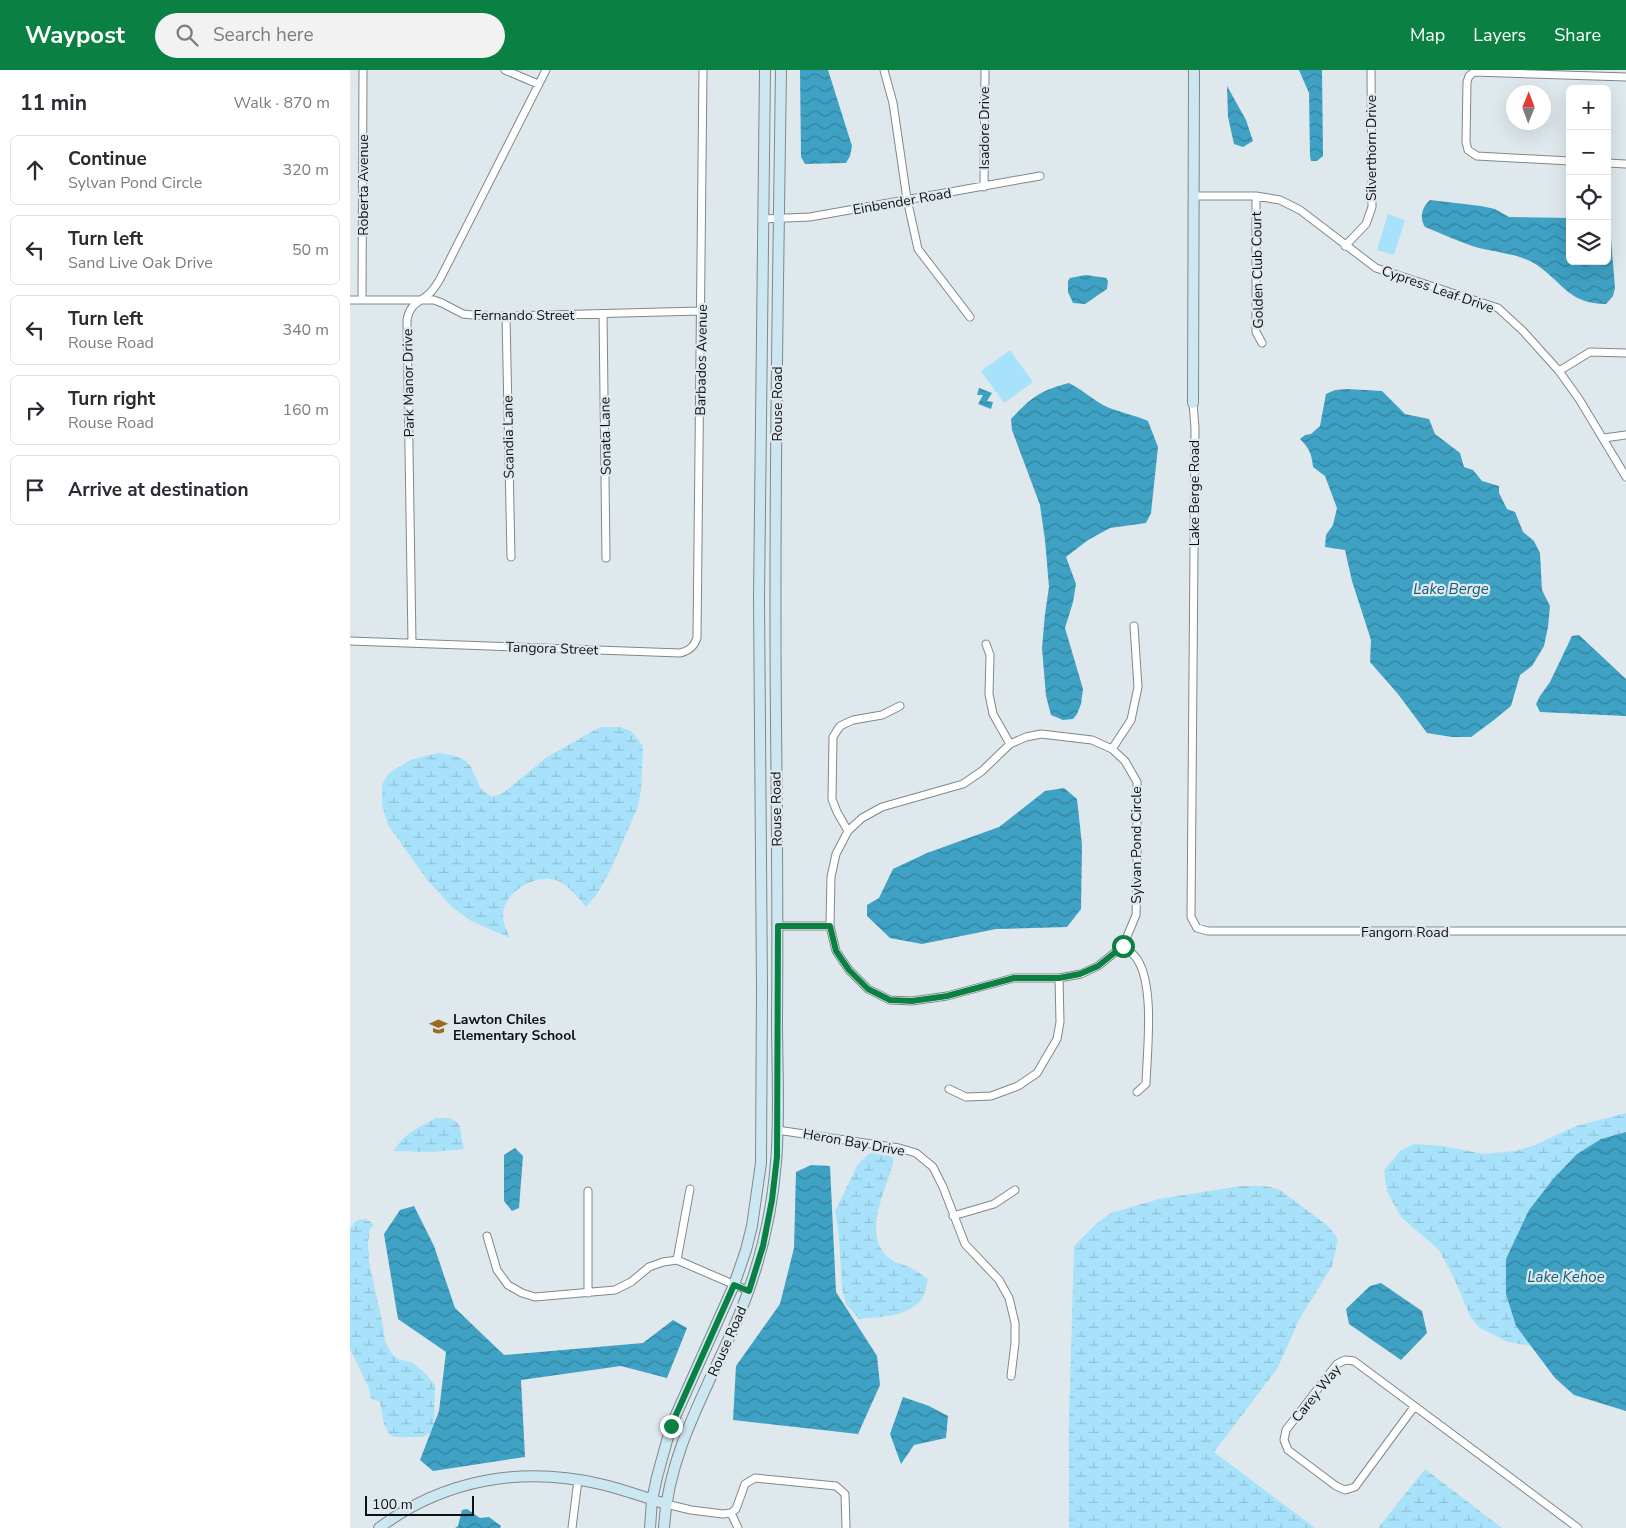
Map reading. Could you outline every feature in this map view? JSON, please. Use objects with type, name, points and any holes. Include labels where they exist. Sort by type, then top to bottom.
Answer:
[{"type":"street","name":"Roberta Avenue","points":[[362,300],[363,70]]},
{"type":"street","points":[[505,70],[538,84]]},
{"type":"street","name":"Park Manor Drive","points":[[412,643],[408,311],[414,304],[431,292],[440,279],[546,70]]},
{"type":"street","name":"Barbados Avenue","points":[[692,648],[697,638],[703,70]]},
{"type":"street","name":"Rouse Road","points":[[650,1528],[652,1500],[662,1454],[671,1426],[734,1285],[752,1226],[761,1163],[762,989],[759,598],[765,70]]},
{"type":"street","name":"Rouse Road","points":[[664,1528],[666,1504],[690,1418],[726,1345],[749,1291],[763,1246],[772,1200],[777,1157],[778,926],[775,658],[781,70]]},
{"type":"street","points":[[884,70],[893,102],[907,199],[918,249],[970,317]]},
{"type":"street","name":"Isadore Drive","points":[[984,70],[984,186]]},
{"type":"street","name":"Lake Berge Road","points":[[1191,917],[1195,428],[1193,403],[1194,70]]},
{"type":"street","name":"Silverthorn Drive","points":[[1345,246],[1366,224],[1372,207],[1371,70]]},
{"type":"street","points":[[1566,161],[1477,156],[1468,150],[1466,142],[1467,82],[1469,76],[1474,72],[1626,77]]},
{"type":"street","points":[[1611,163],[1626,164]]},
{"type":"street","name":"Einbender Road","points":[[763,219],[810,217],[1040,176]]},
{"type":"street","name":"Cypress Leaf Drive","points":[[1193,196],[1256,196],[1280,200],[1300,210],[1376,268],[1498,308],[1523,331],[1559,371],[1604,438],[1626,478]]},
{"type":"street","name":"Golden Club Court","points":[[1256,196],[1256,332],[1262,343]]},
{"type":"street","name":"Fernando Street","points":[[350,300],[421,299],[442,302],[463,314],[506,316],[701,311]]},
{"type":"street","name":"Sonata Lane","points":[[603,314],[606,558]]},
{"type":"street","name":"Scandia Lane","points":[[506,316],[510,557]]},
{"type":"street","points":[[1559,371],[1590,352],[1626,353]]},
{"type":"street","points":[[1604,438],[1626,435]]},
{"type":"street","points":[[1112,750],[1131,720],[1138,687],[1134,626]]},
{"type":"street","points":[[350,641],[412,643]]},
{"type":"street","name":"Tangora Street","points":[[412,643],[680,653],[692,648]]},
{"type":"street","points":[[986,644],[990,655],[989,694],[993,714],[1010,744]]},
{"type":"street","points":[[848,831],[837,812],[832,798],[833,737],[840,726],[853,720],[882,715],[900,706]]},
{"type":"street","name":"Sylvan Pond Circle","points":[[1041,734],[1092,740],[1112,750],[1125,760],[1136,782],[1138,882],[1136,915],[1123,946],[1098,966],[1080,974],[1059,978],[1014,978],[947,996],[912,1001],[890,1000],[868,989],[849,970],[836,951],[830,926],[831,878],[836,854],[848,831],[862,818],[882,807],[963,784],[982,771],[1010,744],[1026,737],[1041,734]]},
{"type":"street","name":"Fangorn Road","points":[[1191,917],[1197,928],[1208,931],[1626,932]]},
{"type":"street","points":[[778,926],[830,926]]},
{"type":"street","points":[[1123,946],[1137,957],[1144,974],[1148,1004],[1146,1084],[1137,1092]]},
{"type":"street","points":[[949,1089],[966,1097],[991,1096],[1018,1086],[1037,1073],[1057,1039],[1060,1022],[1059,978]]},
{"type":"street","name":"Heron Bay Drive","points":[[777,1130],[899,1148],[916,1153],[933,1167],[941,1182],[965,1244],[999,1280],[1008,1298],[1015,1323],[1015,1343],[1011,1376]]},
{"type":"street","points":[[677,1260],[690,1189]]},
{"type":"street","points":[[953,1216],[994,1204],[1016,1190]]},
{"type":"street","points":[[588,1191],[588,1293]]},
{"type":"street","points":[[487,1236],[497,1270],[508,1285],[522,1293],[535,1297],[615,1290],[631,1282],[649,1267],[677,1260],[749,1291]]},
{"type":"street","name":"Carey Way","points":[[1414,1406],[1355,1488],[1345,1490],[1336,1486],[1288,1450],[1284,1440],[1286,1430],[1337,1364],[1345,1360],[1354,1361],[1578,1528]]},
{"type":"street","points":[[379,1528],[422,1501],[475,1482],[524,1476],[546,1476],[602,1484],[666,1504],[691,1510],[723,1514],[731,1513],[736,1508],[745,1484],[755,1478],[836,1486],[845,1494],[846,1528]]},
{"type":"street","points":[[572,1528],[578,1480]]},
{"type":"street","points":[[731,1513],[738,1528]]},
{"type":"green space","points":[[1388,214],[1405,220],[1394,255],[1377,250]]},
{"type":"green space","points":[[1010,350],[1033,382],[1004,403],[981,371]]},
{"type":"green space","points":[[600,727],[620,727],[631,731],[643,746],[641,791],[637,809],[612,867],[597,894],[586,907],[570,889],[558,881],[542,879],[526,884],[512,894],[504,908],[504,920],[510,938],[471,921],[453,908],[428,881],[388,825],[382,805],[382,784],[389,773],[410,760],[439,753],[465,760],[471,767],[481,789],[492,797],[503,793],[547,757]]},
{"type":"green space","points":[[1626,1113],[1626,1132],[1601,1139],[1577,1154],[1553,1179],[1529,1210],[1516,1326],[1533,1346],[1508,1342],[1480,1328],[1471,1318],[1452,1274],[1439,1250],[1401,1217],[1387,1191],[1384,1170],[1401,1150],[1414,1144],[1443,1146],[1484,1154],[1515,1151],[1533,1146],[1576,1126]]},
{"type":"green space","points":[[436,1118],[450,1118],[459,1124],[464,1149],[433,1152],[394,1151],[407,1135]]},
{"type":"green space","points":[[870,1153],[890,1156],[893,1159],[877,1216],[876,1229],[878,1241],[883,1252],[896,1263],[903,1264],[917,1271],[928,1279],[924,1295],[912,1308],[904,1312],[876,1318],[859,1319],[846,1304],[842,1288],[839,1236],[835,1211],[858,1164]]},
{"type":"green space","points":[[1240,1186],[1265,1186],[1280,1190],[1328,1226],[1338,1239],[1332,1266],[1300,1318],[1277,1369],[1214,1452],[1315,1528],[1069,1528],[1069,1424],[1074,1246],[1097,1223],[1111,1213],[1159,1199]]},
{"type":"green space","points":[[366,1219],[374,1225],[370,1229],[368,1242],[369,1262],[385,1341],[392,1354],[398,1359],[413,1363],[435,1385],[434,1426],[430,1433],[422,1437],[394,1437],[389,1434],[384,1424],[380,1402],[371,1399],[369,1388],[350,1349],[350,1229],[357,1220]]},
{"type":"green space","points":[[1425,1469],[1502,1528],[1378,1528]]},
{"type":"water","points":[[800,70],[828,70],[852,146],[846,163],[805,164],[801,157]]},
{"type":"water","points":[[1299,70],[1322,70],[1323,156],[1317,161],[1311,161],[1310,156],[1309,93]]},
{"type":"water","points":[[1227,86],[1246,120],[1253,141],[1243,147],[1234,144],[1228,117]]},
{"type":"water","points":[[1430,200],[1495,209],[1509,217],[1566,218],[1566,265],[1611,265],[1611,239],[1615,288],[1613,296],[1606,304],[1584,301],[1569,293],[1534,263],[1511,255],[1472,246],[1425,227],[1422,213]]},
{"type":"water","points":[[1086,275],[1106,278],[1108,281],[1107,289],[1085,304],[1073,303],[1068,292],[1068,281],[1070,278]]},
{"type":"water","points":[[1069,383],[1103,405],[1148,421],[1158,447],[1151,513],[1146,523],[1110,528],[1088,540],[1066,557],[1076,584],[1065,628],[1083,689],[1081,704],[1077,714],[1073,719],[1063,720],[1051,715],[1046,696],[1042,648],[1049,587],[1040,505],[1012,430],[1011,419],[1025,405],[1043,392]]},
{"type":"water","points":[[979,388],[992,393],[987,401],[993,402],[991,409],[978,404],[983,395],[977,395]]},
{"type":"water","name":"Lake Berge","points":[[1335,390],[1382,391],[1405,414],[1429,419],[1435,434],[1460,453],[1464,467],[1473,470],[1482,481],[1499,486],[1499,493],[1507,509],[1515,512],[1523,532],[1534,541],[1540,553],[1542,590],[1550,606],[1544,646],[1532,666],[1520,675],[1511,706],[1471,737],[1452,737],[1427,733],[1398,694],[1370,662],[1371,640],[1352,581],[1345,550],[1325,547],[1326,535],[1333,525],[1337,508],[1325,476],[1313,467],[1310,451],[1300,439],[1305,435],[1311,434],[1320,426],[1326,394]]},
{"type":"water","points":[[1579,635],[1626,679],[1626,716],[1540,712],[1536,704],[1540,696],[1550,682],[1572,636]]},
{"type":"water","points":[[1064,788],[1077,799],[1082,845],[1081,909],[1067,927],[996,929],[922,944],[890,938],[867,916],[867,905],[879,898],[893,869],[927,853],[999,827],[1045,791]]},
{"type":"water","name":"Lake Kehoe","points":[[1626,1132],[1626,1411],[1574,1395],[1555,1378],[1516,1326],[1506,1294],[1506,1259],[1529,1210],[1553,1179],[1577,1154],[1601,1139]]},
{"type":"water","points":[[515,1148],[523,1156],[519,1208],[512,1211],[504,1201],[504,1155]]},
{"type":"water","points":[[811,1165],[830,1166],[836,1292],[877,1356],[880,1385],[858,1434],[733,1420],[736,1366],[780,1304],[794,1248],[796,1172]]},
{"type":"water","points":[[414,1206],[434,1246],[455,1308],[504,1355],[643,1343],[673,1320],[687,1328],[667,1378],[621,1366],[521,1380],[525,1457],[433,1471],[420,1460],[439,1411],[446,1352],[398,1319],[384,1234],[400,1210]]},
{"type":"water","points":[[1381,1283],[1422,1311],[1427,1333],[1401,1360],[1349,1324],[1346,1309],[1370,1286]]},
{"type":"water","points":[[903,1397],[929,1406],[948,1416],[946,1438],[914,1445],[901,1464],[890,1434]]},
{"type":"water","points":[[467,1509],[480,1518],[489,1517],[501,1526],[500,1528],[455,1528],[458,1526],[462,1510]]},
{"type":"place","name":"Lawton Chiles Elementary School","points":[[439,1027]]},
{"type":"route","points":[[671,1426],[734,1285],[749,1291],[763,1246],[772,1200],[777,1157],[778,926],[830,926],[836,951],[849,970],[868,989],[890,1000],[912,1001],[947,996],[1014,978],[1059,978],[1080,974],[1098,966],[1123,946]]}]
